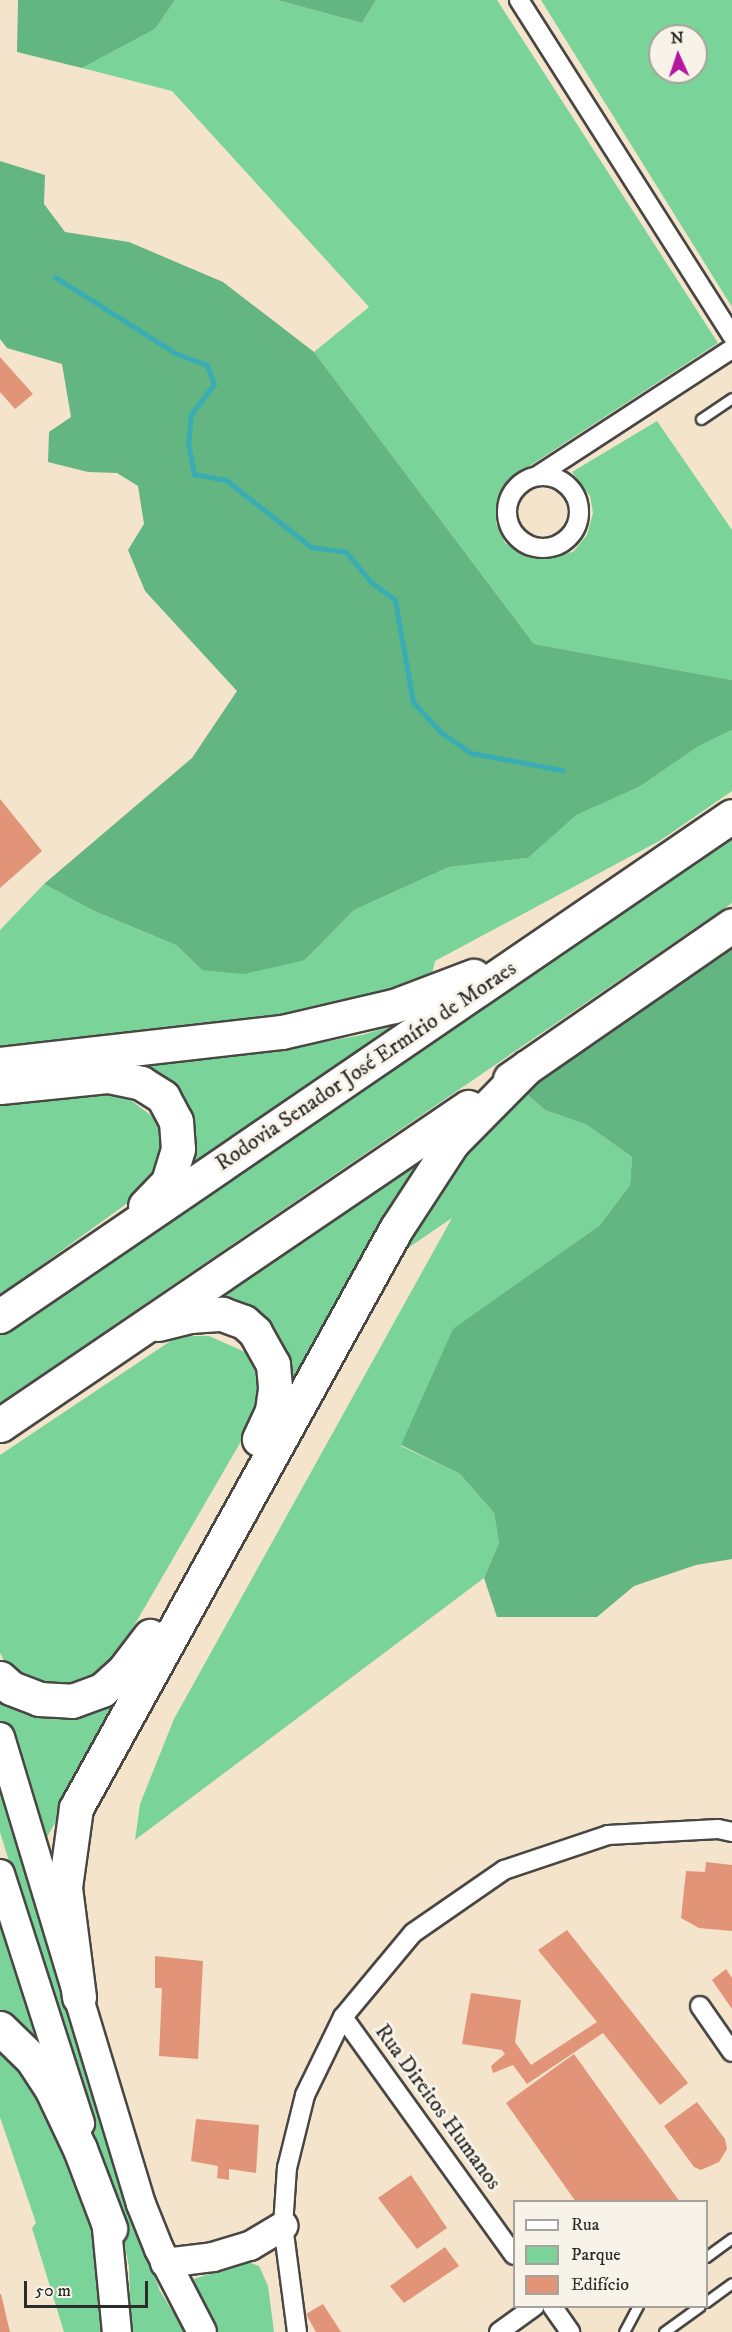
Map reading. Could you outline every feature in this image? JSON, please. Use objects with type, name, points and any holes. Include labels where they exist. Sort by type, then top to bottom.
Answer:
[{"type":"highway","name":"Rodovia Senador José Ermírio de Moraes","points":[[0,1316],[732,816]]},
{"type":"highway","points":[[0,1425],[732,925]]},
{"type":"highway","points":[[0,1064],[282,1032],[348,1019],[451,986],[533,951]]},
{"type":"highway","points":[[79,1997],[65,1887],[76,1808],[396,1229],[452,1143],[527,1067]]},
{"type":"highway","points":[[0,1087],[109,1076],[141,1083],[163,1097],[176,1121],[178,1149],[168,1182],[118,1235]]},
{"type":"highway","points":[[0,1678],[11,1688],[39,1699],[72,1701],[102,1690],[124,1670],[143,1648],[272,1411],[273,1364],[266,1348],[244,1322],[222,1314],[190,1316],[142,1328]]},
{"type":"highway","points":[[0,2028],[32,2059],[51,2088],[80,2149],[110,2228]]},
{"type":"main road","points":[[0,1737],[141,2204],[165,2263],[202,2332]]},
{"type":"main road","points":[[0,1874],[95,2168],[110,2228],[117,2332]]},
{"type":"main road","points":[[165,2263],[213,2257],[250,2246],[283,2226]]},
{"type":"street","points":[[519,0],[732,336]]},
{"type":"street","points":[[537,476],[561,480],[576,498],[579,509],[578,521],[565,541],[543,548],[520,541],[507,521],[510,497],[526,480],[537,476],[732,349]]},
{"type":"street","points":[[297,2332],[283,2226],[287,2168],[305,2096],[343,2017],[413,1933],[504,1870],[608,1835],[718,1829],[732,1832]]},
{"type":"street","points":[[700,2006],[732,2052]]},
{"type":"street","name":"Rua Direitos Humanos","points":[[343,2017],[513,2253]]},
{"type":"street","points":[[499,2332],[534,2308]]},
{"type":"street","points":[[553,2308],[570,2332]]},
{"type":"lane","points":[[701,419],[732,398]]},
{"type":"lane","points":[[708,2256],[732,2238]]},
{"type":"lane","points":[[708,2301],[732,2283]]},
{"type":"lane","points":[[624,2332],[637,2308]]},
{"type":"lane","points":[[664,2332],[699,2308]]},
{"type":"green space","points":[[18,0],[175,0],[155,29],[82,68],[17,52]]},
{"type":"green space","points":[[175,0],[277,0],[362,23],[376,0],[497,0],[718,343],[508,480],[497,499],[496,523],[505,543],[523,553],[544,558],[573,552],[587,535],[593,513],[590,496],[572,472],[657,421],[732,530],[732,680],[534,644],[314,352],[369,307],[172,91],[82,68],[155,29]]},
{"type":"green space","points":[[277,0],[376,0],[362,23]]},
{"type":"green space","points":[[541,0],[732,0],[732,307]]},
{"type":"green space","points":[[0,161],[45,175],[44,204],[65,232],[129,242],[223,282],[314,352],[534,644],[732,680],[732,730],[699,746],[639,787],[576,815],[528,858],[449,867],[354,910],[305,960],[244,974],[202,970],[176,945],[94,911],[44,884],[192,758],[237,691],[145,591],[128,550],[144,524],[138,486],[117,473],[88,472],[48,462],[49,432],[71,417],[62,364],[7,348],[0,339]]},
{"type":"green space","points":[[732,730],[732,791],[661,840],[435,961],[430,983],[283,1021],[0,1051],[0,930],[44,884],[94,911],[176,945],[202,970],[305,960],[354,910],[449,867],[528,858],[575,815],[639,787],[699,746]]},
{"type":"green space","points":[[732,832],[732,903],[0,1403],[0,1332]]},
{"type":"green space","points":[[732,942],[732,1559],[696,1565],[634,1586],[597,1617],[497,1617],[484,1578],[499,1543],[494,1513],[460,1474],[401,1445],[453,1329],[599,1226],[630,1185],[632,1157],[587,1125],[545,1110],[520,1088]]},
{"type":"green space","points":[[408,1021],[182,1175],[183,1120],[98,1069],[295,1047],[362,1035]]},
{"type":"green space","points":[[520,1088],[545,1110],[587,1125],[632,1157],[630,1185],[599,1226],[525,1279],[401,1446],[460,1474],[494,1513],[499,1543],[484,1578],[135,1840],[140,1804],[174,1719],[452,1218],[386,1263],[440,1177]]},
{"type":"green space","points":[[121,1093],[160,1122],[163,1140],[155,1177],[129,1202],[0,1295],[0,1100]]},
{"type":"green space","points":[[421,1160],[275,1429],[281,1369],[202,1306]]},
{"type":"green space","points":[[178,1336],[209,1336],[245,1352],[262,1385],[261,1407],[106,1674],[57,1685],[31,1682],[5,1662],[0,1653],[0,1455]]},
{"type":"green space","points":[[151,1650],[41,1848],[0,1725],[0,1695],[41,1709]]},
{"type":"green space","points":[[0,1776],[139,2235],[160,2291],[185,2332],[131,2332],[129,2267],[120,2221],[0,1832]]},
{"type":"green space","points":[[0,1915],[51,2068],[0,2017]]},
{"type":"green space","points":[[0,2043],[48,2101],[99,2233],[104,2332],[64,2332],[32,2228],[36,2223],[0,2117]]},
{"type":"green space","points":[[248,2262],[259,2266],[268,2286],[274,2332],[213,2332],[187,2281]]},
{"type":"building","points":[[0,357],[33,394],[15,409],[0,392]]},
{"type":"building","points":[[0,799],[42,851],[0,888]]},
{"type":"building","points":[[706,1862],[732,1865],[732,1931],[699,1928],[681,1918],[686,1871],[705,1872]]},
{"type":"building","points":[[567,1930],[688,2083],[660,2105],[603,2033],[527,2084],[513,2065],[493,2073],[491,2066],[505,2054],[502,2050],[462,2044],[471,1993],[521,2000],[515,2042],[531,2065],[597,2022],[538,1950]]},
{"type":"building","points":[[155,1956],[203,1961],[198,2059],[159,2056],[162,1988],[155,1988]]},
{"type":"building","points":[[726,1969],[732,1978],[732,2009],[712,1980]]},
{"type":"building","points":[[574,2054],[679,2200],[575,2200],[506,2103]]},
{"type":"building","points":[[697,2102],[725,2139],[727,2149],[719,2162],[701,2170],[694,2167],[664,2126]]},
{"type":"building","points":[[196,2119],[259,2125],[256,2173],[229,2169],[229,2180],[217,2178],[218,2166],[191,2161]]},
{"type":"building","points":[[411,2175],[447,2228],[417,2249],[378,2198]]},
{"type":"building","points":[[445,2247],[459,2266],[404,2303],[390,2286]]},
{"type":"building","points":[[1,2294],[10,2332],[0,2332]]},
{"type":"building","points":[[323,2304],[341,2332],[316,2332],[306,2314]]},
{"type":"waterway","points":[[55,277],[175,353],[207,365],[214,384],[191,415],[188,443],[194,474],[226,480],[311,547],[346,552],[372,583],[395,600],[413,702],[442,733],[471,753],[562,770]]}]
